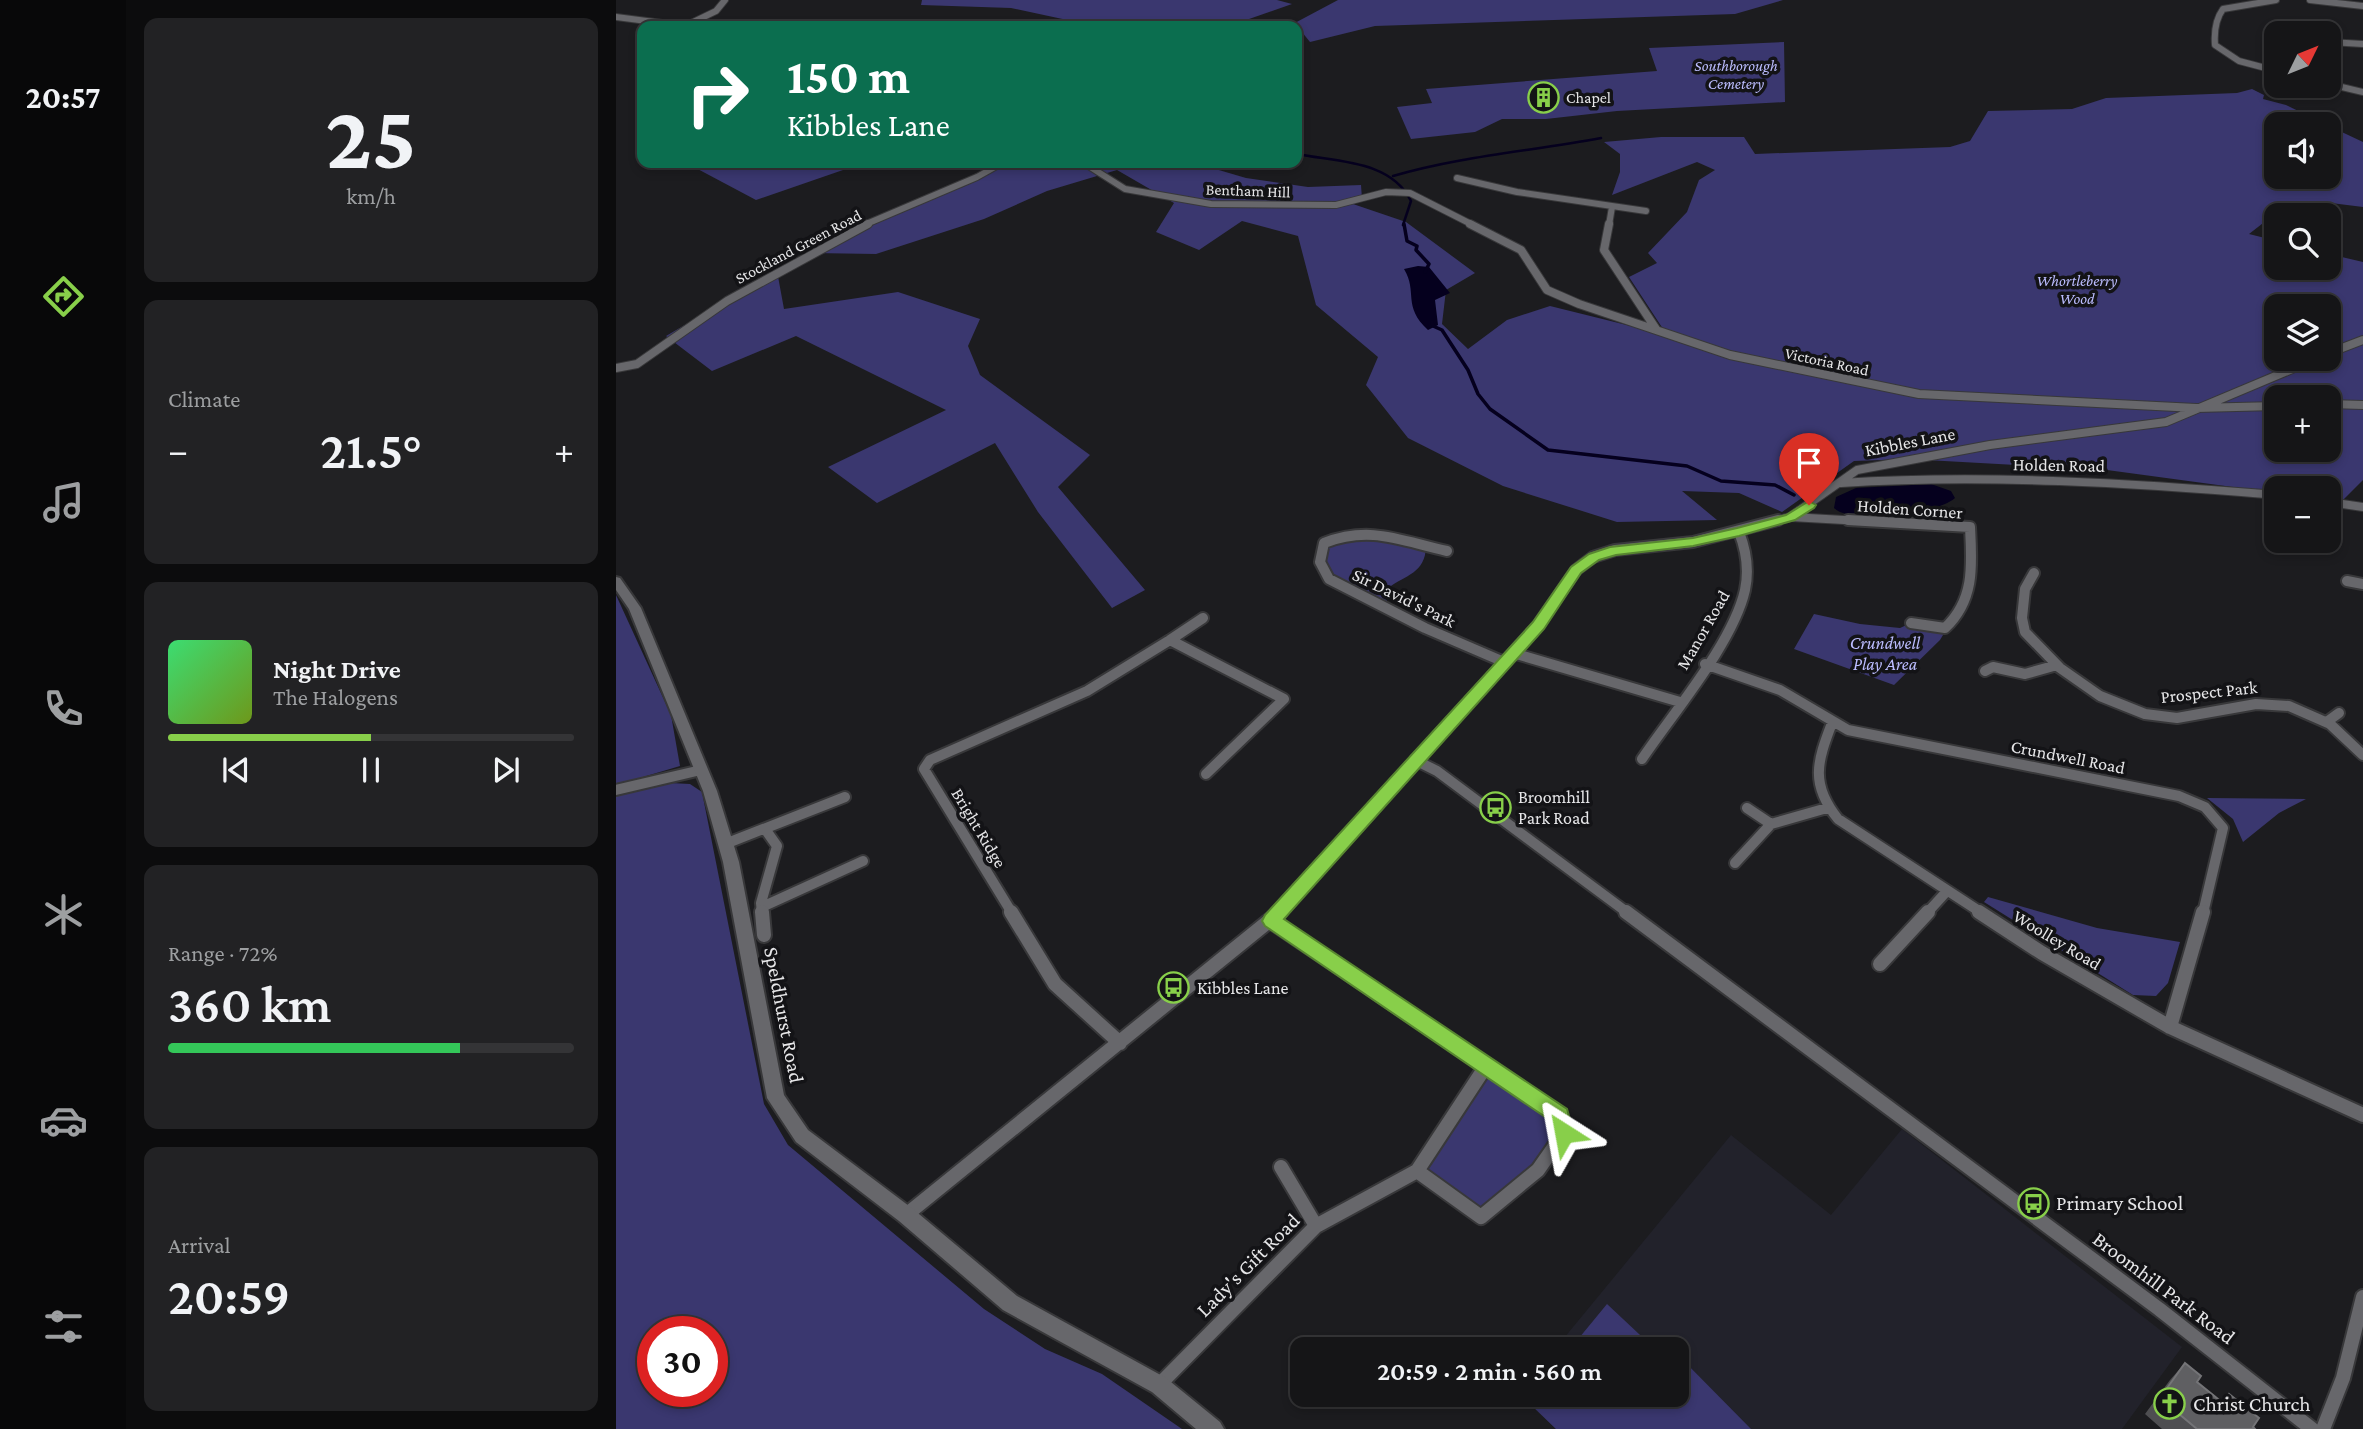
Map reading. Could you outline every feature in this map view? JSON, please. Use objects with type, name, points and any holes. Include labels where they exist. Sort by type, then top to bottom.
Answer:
[{"type":"street","points":[[695,21],[716,11],[725,0]]},
{"type":"street","points":[[2264,67],[2226,54],[2215,46],[2214,39],[2220,11],[2276,0]]},
{"type":"street","points":[[2310,0],[2363,6]]},
{"type":"street","points":[[616,18],[642,21]]},
{"type":"street","points":[[2342,43],[2363,44]]},
{"type":"street","points":[[2342,87],[2363,92]]},
{"type":"street","name":"Stockland Green Road","points":[[616,368],[637,364],[727,300],[846,233],[993,168]]},
{"type":"street","name":"Bentham Hill","points":[[1092,168],[1125,189],[1210,204],[1336,205],[1386,192],[1418,196]]},
{"type":"street","points":[[1457,178],[1517,192],[1646,211]]},
{"type":"street","name":"Victoria Road","points":[[1418,196],[1521,250],[1547,290],[1730,355],[1919,394],[2196,408],[2264,406]]},
{"type":"street","points":[[1612,207],[1604,250],[1656,330]]},
{"type":"street","points":[[2341,348],[2363,340]]},
{"type":"street","name":"Kibbles Lane","points":[[906,1215],[1271,921],[1538,625],[1576,570],[1594,557],[1615,550],[1693,542],[1790,517],[1827,494],[1857,470],[1990,445],[2166,422],[2287,371]]},
{"type":"street","points":[[2341,404],[2363,405]]},
{"type":"street","name":"Holden Road","points":[[1841,483],[1923,478],[2123,482],[2264,494]]},
{"type":"street","points":[[1827,494],[1831,519]]},
{"type":"street","points":[[2341,504],[2363,507]]},
{"type":"street","name":"Holden Corner","points":[[1790,517],[1970,527],[1967,605],[1959,618],[1945,628],[1911,623]]},
{"type":"street","name":"Sir David's Park","points":[[1447,551],[1375,531],[1356,531],[1324,543],[1318,557],[1320,566],[1329,579],[1424,628],[1509,657]]},
{"type":"street","name":"Manor Road","points":[[1642,759],[1732,620],[1744,592],[1748,560],[1739,532]]},
{"type":"street","name":"Prospect Park","points":[[2034,573],[2026,580],[2021,616],[2024,631],[2057,665],[2096,696],[2123,709],[2166,718],[2222,711],[2255,702],[2290,706],[2328,721],[2363,755]]},
{"type":"street","name":"Speldhurst Road","points":[[616,581],[635,608],[701,771],[725,845],[776,1098],[802,1136],[906,1215],[1010,1303],[1158,1385],[1213,1429]]},
{"type":"street","points":[[2347,581],[2363,584]]},
{"type":"street","points":[[1203,618],[1170,640],[1284,699],[1206,774]]},
{"type":"street","name":"Bright Ridge","points":[[1120,1044],[1055,984],[924,769],[930,760],[1087,691],[1170,640]]},
{"type":"street","points":[[1509,657],[1681,702]]},
{"type":"street","name":"Crundwell Road","points":[[1705,664],[1780,690],[1807,704],[1832,723],[1860,734],[2179,796],[2202,803],[2212,811],[2223,828],[2216,870],[2170,1027]]},
{"type":"street","points":[[1985,671],[1993,667],[2013,676],[2028,675],[2057,665]]},
{"type":"street","points":[[2328,721],[2339,713]]},
{"type":"street","points":[[1735,863],[1772,824],[1827,808],[1816,782],[1819,758],[1832,723]]},
{"type":"street","name":"Broomhill Park Road","points":[[1415,760],[1437,771],[2159,1309],[2312,1429]]},
{"type":"street","points":[[616,790],[701,771]]},
{"type":"street","points":[[725,845],[845,797]]},
{"type":"street","points":[[1747,808],[1772,824]]},
{"type":"street","name":"Woolley Road","points":[[1827,808],[1838,819],[2042,953],[2170,1027],[2363,1115]]},
{"type":"street","points":[[764,935],[762,907],[777,846],[765,829]]},
{"type":"street","points":[[762,907],[863,861]]},
{"type":"street","points":[[1880,964],[1947,891]]},
{"type":"street","points":[[1271,921],[1560,1115],[1564,1133],[1538,1170],[1481,1217],[1416,1171]]},
{"type":"street","name":"Lady's Gift Road","points":[[1158,1385],[1316,1226],[1416,1171],[1486,1066]]},
{"type":"street","points":[[1281,1167],[1316,1226]]},
{"type":"street","points":[[2323,1429],[2343,1378],[2363,1297]]},
{"type":"shaded area","points":[[1429,267],[1450,293],[1435,300],[1438,325],[1428,330],[1415,314],[1404,269]]},
{"type":"shaded area","points":[[1931,484],[1951,491],[1955,498],[1931,509],[1875,517],[1843,513],[1834,508],[1836,497],[1856,488]]},
{"type":"shaded area","points":[[1902,1129],[2182,1347],[2122,1429],[1556,1429],[1533,1407],[1689,1407],[1689,1337],[1565,1337],[1731,1135],[1831,1215]]},
{"type":"green space","points":[[922,0],[1277,0],[1292,4],[1243,21],[1072,21],[1011,8],[921,5]]},
{"type":"green space","points":[[1338,0],[1783,0],[1735,14],[1375,26],[1310,42],[1302,32],[1302,21],[1299,21]]},
{"type":"green space","name":"Southborough Cemetery","points":[[1784,42],[1785,102],[1617,111],[1546,119],[1502,119],[1475,132],[1411,139],[1397,107],[1432,103],[1426,89],[1657,71],[1649,48]]},
{"type":"green space","name":"Whortleberry Wood","points":[[2252,89],[2264,95],[2263,99],[2300,112],[2264,112],[2264,189],[2341,189],[2341,132],[2363,142],[2363,207],[2341,203],[2264,203],[2264,222],[2249,234],[2264,238],[2264,280],[2341,280],[2341,257],[2363,262],[2363,480],[2342,501],[2341,476],[2264,476],[2264,491],[2107,470],[1908,459],[1854,461],[1782,512],[1739,493],[1682,491],[1717,520],[1617,522],[1503,486],[1408,438],[1366,385],[1378,357],[1316,305],[1298,236],[1242,221],[1199,250],[1156,232],[1174,203],[1117,170],[1047,191],[984,219],[876,254],[812,253],[903,208],[963,187],[999,168],[1212,168],[1246,178],[1308,187],[1361,185],[1362,199],[1353,204],[1406,222],[1475,273],[1446,290],[1442,324],[1468,349],[1507,320],[1550,306],[1667,335],[1629,277],[1657,263],[1648,253],[1687,212],[1699,180],[1715,170],[1697,162],[1612,195],[1620,172],[1620,154],[1604,142],[1661,137],[1744,137],[1755,154],[1950,147],[1970,141],[1988,111],[2072,109],[2106,98],[2237,93]]},
{"type":"green space","points":[[696,168],[843,170],[756,200]]},
{"type":"green space","points":[[777,271],[784,309],[898,292],[980,319],[968,346],[980,375],[1090,455],[1058,487],[1145,590],[1112,608],[1038,512],[995,443],[877,503],[828,467],[946,410],[796,336],[712,371],[666,336]]},
{"type":"green space","points":[[1341,535],[1426,547],[1425,556],[1418,568],[1388,588],[1386,609],[1329,579],[1320,566],[1324,543]]},
{"type":"green space","points":[[616,595],[671,715],[680,766],[616,785]]},
{"type":"green space","name":"Crundwell Play Area","points":[[1814,614],[1860,624],[1900,628],[1911,623],[1946,630],[1940,640],[1894,685],[1794,649]]},
{"type":"green space","points":[[670,783],[690,784],[702,792],[764,1104],[788,1145],[984,1309],[1045,1349],[1102,1374],[1182,1429],[616,1429],[616,794]]},
{"type":"green space","points":[[2207,798],[2306,799],[2279,813],[2243,842],[2233,819]]},
{"type":"green space","points":[[1988,897],[2097,928],[2180,942],[2168,983],[2156,996],[2133,995],[1984,902]]},
{"type":"green space","points":[[1486,1066],[1560,1115],[1564,1133],[1538,1170],[1481,1217],[1417,1171]]},
{"type":"green space","points":[[1607,1304],[1642,1337],[1580,1337]]},
{"type":"green space","points":[[1689,1366],[1751,1429],[1556,1429],[1533,1407],[1689,1407]]},
{"type":"building","points":[[2185,1363],[2201,1376],[2197,1382],[2223,1403],[2229,1394],[2259,1418],[2253,1427],[2255,1429],[2197,1429],[2160,1398]]},
{"type":"waterway","points":[[1393,176],[1471,159],[1601,138]]},
{"type":"waterway","points":[[1302,155],[1361,165],[1390,177],[1411,201],[1403,225]]},
{"type":"waterway","points":[[1404,224],[1407,241],[1417,246],[1416,250],[1429,264],[1425,272]]},
{"type":"waterway","points":[[1432,322],[1433,326],[1442,330],[1468,370],[1478,394],[1490,409],[1548,450],[1687,466],[1721,481],[1775,485],[1794,495]]},
{"type":"place","name":"Chapel","points":[[1543,97]]},
{"type":"place","name":"Broomhill Park Road","points":[[1495,807]]},
{"type":"place","name":"Kibbles Lane","points":[[1174,988]]},
{"type":"place","name":"Primary School","points":[[2033,1203]]},
{"type":"place","name":"Christ Church","points":[[2170,1404]]},
{"type":"route","points":[[1564,1133],[1560,1115],[1271,921],[1538,625],[1576,570],[1594,557],[1615,550],[1693,542],[1739,532],[1790,517],[1809,505]]}]
